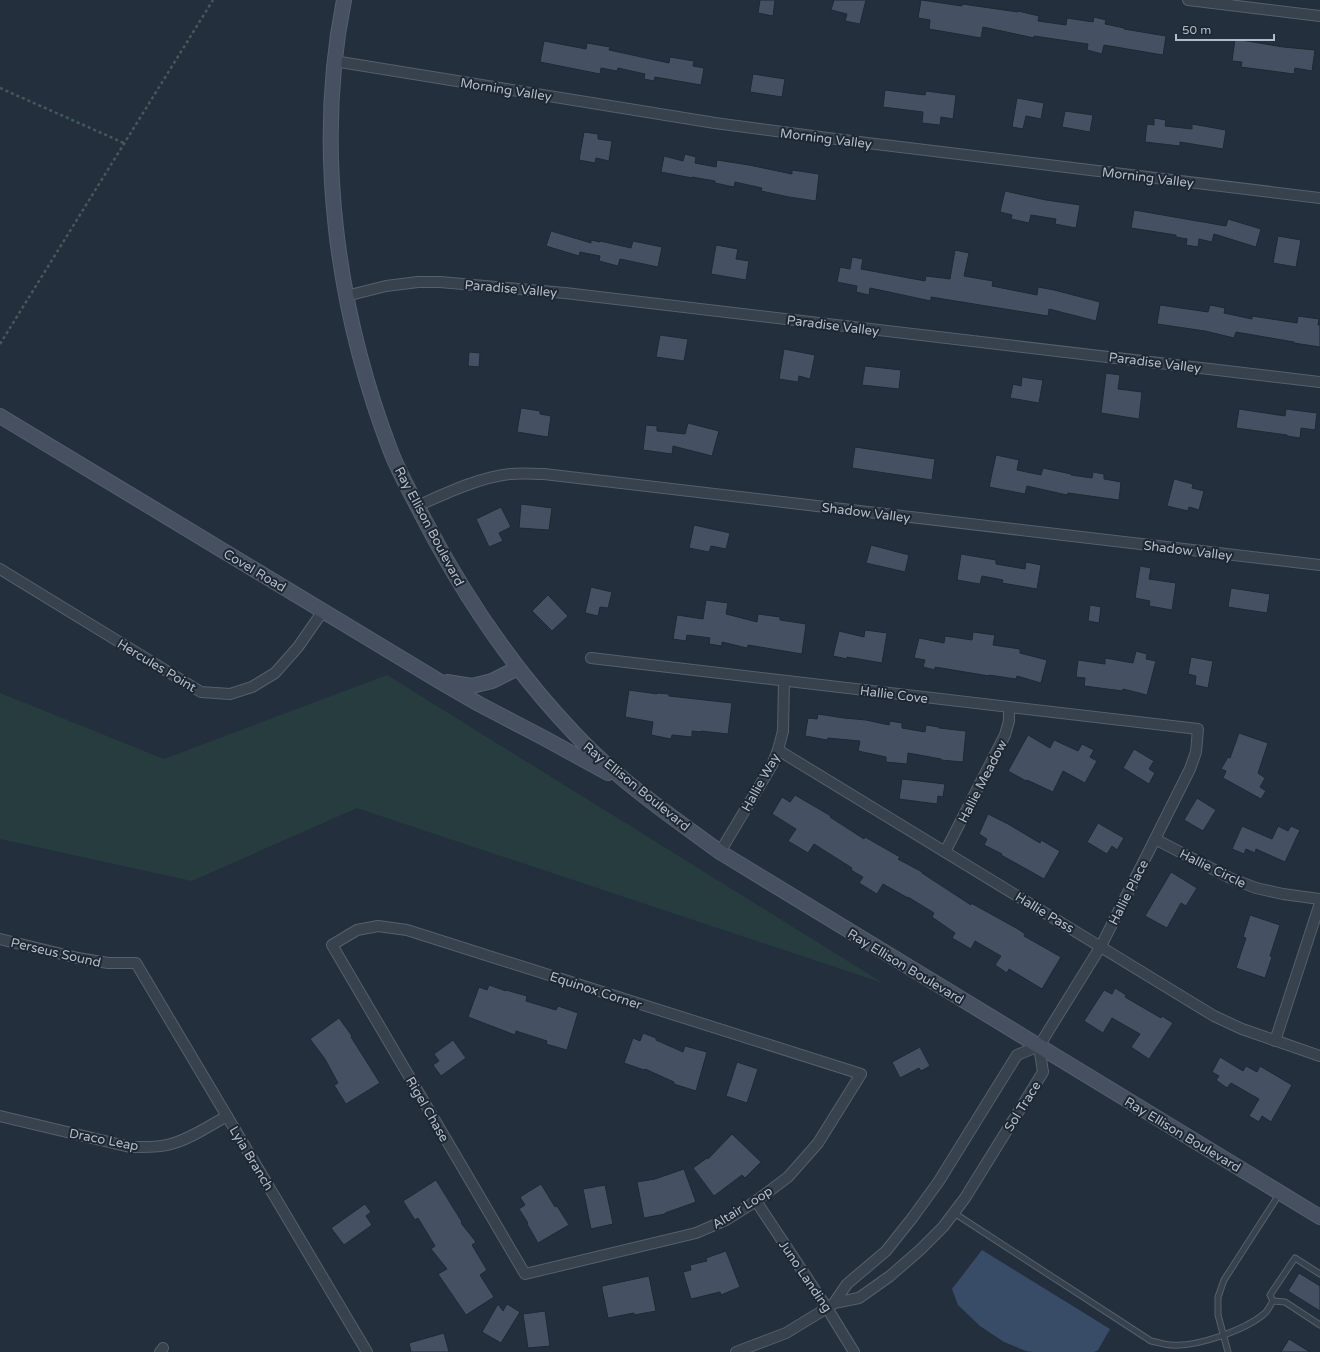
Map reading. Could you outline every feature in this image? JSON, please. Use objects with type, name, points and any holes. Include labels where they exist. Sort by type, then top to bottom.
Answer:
[{"type":"street","name":"Ray Ellison Boulevard","points":[[344,0],[334,61],[331,101],[332,190],[346,296],[364,373],[392,454],[417,506],[448,564],[480,616],[518,668],[547,704],[574,734],[598,757],[632,786],[720,852],[1320,1217]]},
{"type":"street","points":[[1188,0],[1320,16]]},
{"type":"street","name":"Morning Valley","points":[[334,61],[716,123],[859,142],[1320,198]]},
{"type":"street","name":"Paradise Valley","points":[[346,296],[386,286],[418,282],[440,282],[534,290],[1320,382]]},
{"type":"street","name":"Covel Road","points":[[0,416],[439,681],[472,686],[492,681],[518,668]]},
{"type":"street","name":"Shadow Valley","points":[[417,506],[470,484],[490,478],[510,474],[544,474],[1320,565]]},
{"type":"street","name":"Hercules Point","points":[[0,569],[202,692],[230,694],[252,687],[275,673],[298,646],[323,611]]},
{"type":"street","name":"Hallie Cove","points":[[591,658],[1198,729]]},
{"type":"street","points":[[439,681],[632,786]]},
{"type":"street","name":"Hallie Way","points":[[720,852],[772,765],[778,750],[783,731],[784,681]]},
{"type":"street","name":"Hallie Meadow","points":[[945,852],[1006,735],[1009,721],[1009,707]]},
{"type":"street","name":"Hallie Place","points":[[1040,1046],[1100,946],[1190,769],[1196,752],[1198,729]]},
{"type":"street","name":"Hallie Pass","points":[[778,750],[1214,1016],[1242,1029],[1320,1056]]},
{"type":"street","name":"Hallie Circle","points":[[1155,839],[1230,878],[1256,888],[1282,894],[1320,899]]},
{"type":"street","points":[[1275,1041],[1320,904]]},
{"type":"street","name":"Equinox Corner","points":[[332,945],[357,930],[378,926],[407,930],[861,1074]]},
{"type":"street","name":"Perseus Sound","points":[[0,939],[108,963],[136,963]]},
{"type":"street","name":"Rigel Chase","points":[[332,945],[525,1274]]},
{"type":"street","name":"Lyia Branch","points":[[136,963],[367,1352]]},
{"type":"street","name":"Sol Trace","points":[[736,1352],[786,1333],[830,1306],[859,1298],[890,1276],[920,1250],[943,1227],[965,1198],[1043,1072],[1040,1046],[1016,1055],[939,1181],[913,1217],[886,1251],[847,1284],[830,1306]]},
{"type":"street","name":"Altair Loop","points":[[525,1274],[696,1233],[726,1220],[756,1202],[788,1177],[818,1143],[861,1074]]},
{"type":"street","name":"Draco Leap","points":[[0,1116],[130,1147],[171,1144],[189,1137],[227,1116]]},
{"type":"street","name":"Juno Landing","points":[[756,1202],[830,1306],[854,1352]]},
{"type":"lane","points":[[1228,1352],[1218,1315],[1218,1297],[1224,1280],[1280,1193]]},
{"type":"lane","points":[[954,1213],[1151,1340],[1172,1345],[1195,1343],[1223,1335],[1250,1324],[1265,1313],[1273,1301]]},
{"type":"lane","points":[[1273,1301],[1270,1295],[1295,1258],[1320,1274]]},
{"type":"lane","points":[[1273,1301],[1285,1302],[1320,1325]]},
{"type":"path","points":[[0,344],[213,0]]},
{"type":"path","points":[[0,88],[124,143]]},
{"type":"green space","points":[[387,675],[883,983],[357,808],[192,881],[0,839],[0,693],[164,759]]},
{"type":"water","points":[[982,1250],[1110,1329],[1098,1350],[1094,1352],[1026,1351],[1004,1342],[980,1326],[958,1305],[952,1289]]},
{"type":"building","points":[[760,0],[775,0],[773,16],[758,13]]},
{"type":"building","points":[[834,0],[866,0],[860,24],[845,21],[847,14],[831,10]]},
{"type":"building","points":[[921,0],[962,6],[962,4],[1018,11],[1039,16],[1038,21],[1066,25],[1067,18],[1093,22],[1094,17],[1106,20],[1105,24],[1124,29],[1166,36],[1163,55],[1104,45],[1102,54],[1087,50],[1088,44],[1034,36],[1034,38],[983,27],[981,38],[929,29],[930,20],[918,18]]},
{"type":"building","points":[[1235,39],[1283,47],[1315,50],[1312,71],[1295,68],[1294,74],[1241,67],[1242,62],[1232,61]]},
{"type":"building","points":[[544,41],[586,49],[587,43],[610,47],[609,50],[669,63],[670,57],[694,61],[693,66],[704,68],[701,85],[655,77],[654,81],[644,79],[645,74],[618,68],[617,71],[601,68],[600,74],[540,62]]},
{"type":"building","points":[[753,74],[785,79],[782,97],[750,92]]},
{"type":"building","points":[[885,90],[925,95],[926,91],[956,95],[953,119],[941,117],[940,125],[922,123],[923,112],[883,107]]},
{"type":"building","points":[[1017,98],[1044,103],[1041,119],[1026,116],[1023,129],[1012,127]]},
{"type":"building","points":[[1065,111],[1093,115],[1090,132],[1062,127]]},
{"type":"building","points":[[1154,118],[1166,120],[1165,126],[1192,129],[1192,124],[1226,130],[1223,149],[1180,142],[1180,146],[1145,142],[1147,124],[1154,125]]},
{"type":"building","points":[[584,132],[598,134],[598,139],[612,141],[609,161],[596,158],[595,163],[579,160]]},
{"type":"building","points":[[685,154],[696,157],[695,163],[716,167],[717,160],[792,174],[792,170],[819,174],[816,201],[761,191],[762,188],[735,182],[734,187],[715,183],[715,181],[661,172],[664,156],[683,161]]},
{"type":"building","points":[[1005,191],[1046,200],[1080,205],[1076,228],[1055,224],[1056,219],[1031,215],[1029,223],[1011,219],[1012,215],[1000,212]]},
{"type":"building","points":[[1134,210],[1226,226],[1228,219],[1261,229],[1256,247],[1214,234],[1212,242],[1199,239],[1198,247],[1186,245],[1187,239],[1176,237],[1176,235],[1131,228]]},
{"type":"building","points":[[551,231],[591,243],[591,240],[600,241],[631,248],[633,241],[662,247],[658,267],[620,259],[618,266],[599,261],[600,256],[580,252],[579,256],[546,246]]},
{"type":"building","points":[[1278,236],[1301,240],[1296,267],[1273,263]]},
{"type":"building","points":[[716,245],[738,249],[736,259],[749,261],[746,280],[711,274]]},
{"type":"building","points":[[955,250],[969,253],[964,276],[993,281],[992,286],[1037,295],[1038,287],[1100,302],[1096,321],[1049,309],[1048,316],[931,297],[931,301],[870,288],[869,295],[856,292],[857,286],[837,282],[840,267],[850,269],[852,257],[863,259],[861,269],[925,281],[926,276],[950,279]]},
{"type":"building","points":[[1160,305],[1208,312],[1210,305],[1225,308],[1224,313],[1252,319],[1252,316],[1297,323],[1298,316],[1319,319],[1318,325],[1320,325],[1320,347],[1236,332],[1234,338],[1205,331],[1157,324]]},
{"type":"building","points":[[660,335],[688,339],[684,361],[656,357]]},
{"type":"building","points":[[784,349],[815,355],[810,379],[799,376],[798,382],[779,379]]},
{"type":"building","points":[[469,352],[480,353],[479,367],[468,366]]},
{"type":"building","points":[[865,366],[901,370],[899,389],[862,385]]},
{"type":"building","points":[[1106,373],[1120,375],[1118,389],[1142,392],[1139,419],[1101,413]]},
{"type":"building","points":[[1022,377],[1043,380],[1039,403],[1010,398],[1013,384],[1021,386]]},
{"type":"building","points":[[521,408],[540,411],[540,414],[551,416],[548,437],[517,432]]},
{"type":"building","points":[[1239,409],[1285,416],[1286,409],[1317,413],[1315,430],[1301,428],[1300,438],[1236,428]]},
{"type":"building","points":[[688,423],[719,431],[712,456],[673,446],[672,454],[643,450],[646,425],[657,426],[657,431],[685,434]]},
{"type":"building","points":[[855,447],[935,459],[932,480],[852,468]]},
{"type":"building","points":[[996,455],[1019,460],[1017,470],[1041,475],[1043,468],[1071,475],[1092,478],[1093,472],[1104,474],[1104,479],[1121,482],[1119,500],[1068,493],[1067,495],[1027,486],[1025,494],[989,487]]},
{"type":"building","points":[[1174,479],[1193,484],[1192,488],[1204,491],[1199,510],[1189,507],[1188,511],[1167,506]]},
{"type":"building","points":[[521,504],[552,508],[549,530],[519,528]]},
{"type":"building","points":[[501,507],[511,527],[499,533],[503,541],[489,547],[476,519]]},
{"type":"building","points":[[694,525],[730,533],[726,549],[711,546],[709,552],[689,548]]},
{"type":"building","points":[[871,545],[909,555],[905,572],[866,563]]},
{"type":"building","points":[[961,554],[996,560],[996,564],[1025,569],[1026,562],[1041,565],[1037,589],[1002,583],[1003,580],[982,576],[980,584],[957,580]]},
{"type":"building","points":[[1140,566],[1151,568],[1149,579],[1176,583],[1172,610],[1149,606],[1150,601],[1135,598]]},
{"type":"building","points":[[591,587],[612,592],[608,608],[600,607],[598,616],[585,613]]},
{"type":"building","points":[[1231,588],[1270,594],[1267,613],[1228,607]]},
{"type":"building","points":[[548,595],[568,616],[552,631],[532,611]]},
{"type":"building","points":[[706,600],[728,603],[726,614],[757,622],[758,614],[780,617],[780,620],[806,624],[802,654],[748,645],[747,648],[722,642],[722,646],[709,644],[710,638],[687,635],[686,641],[673,639],[677,615],[703,619]]},
{"type":"building","points":[[1090,605],[1101,607],[1099,623],[1088,621]]},
{"type":"building","points":[[865,630],[887,633],[882,663],[833,656],[839,631],[864,637]]},
{"type":"building","points":[[973,632],[995,635],[993,645],[1020,649],[1020,653],[1047,660],[1041,683],[1017,676],[1016,679],[935,667],[935,670],[923,667],[925,660],[914,658],[919,638],[944,643],[945,636],[972,640]]},
{"type":"building","points":[[1136,651],[1147,654],[1146,659],[1156,661],[1147,695],[1123,689],[1123,691],[1084,686],[1085,678],[1076,677],[1078,660],[1105,664],[1105,658],[1133,663]]},
{"type":"building","points":[[1191,657],[1213,661],[1208,688],[1195,685],[1196,676],[1188,674]]},
{"type":"building","points":[[629,690],[732,703],[728,734],[692,731],[692,737],[672,735],[671,739],[651,735],[653,722],[625,717]]},
{"type":"building","points":[[818,714],[866,720],[889,725],[890,721],[902,723],[902,728],[925,732],[926,725],[966,731],[963,762],[941,760],[908,753],[907,764],[886,762],[886,757],[858,751],[860,741],[828,738],[827,740],[805,736],[808,718],[817,719]]},
{"type":"building","points":[[1239,733],[1268,743],[1258,773],[1265,778],[1260,787],[1266,791],[1261,799],[1223,778],[1226,771],[1221,769],[1228,757],[1230,758]]},
{"type":"building","points":[[1028,735],[1050,748],[1054,740],[1078,751],[1082,744],[1094,750],[1090,757],[1097,761],[1085,783],[1063,771],[1053,792],[1027,780],[1026,781],[1008,771]]},
{"type":"building","points":[[1134,749],[1154,761],[1149,769],[1155,773],[1149,784],[1123,768]]},
{"type":"building","points":[[902,779],[945,784],[943,797],[938,796],[937,804],[899,799]]},
{"type":"building","points":[[795,795],[831,816],[830,817],[864,839],[865,837],[900,857],[898,859],[922,872],[971,905],[971,903],[1018,929],[1025,934],[1024,936],[1061,957],[1042,989],[1009,969],[1007,973],[995,965],[1001,956],[975,941],[971,949],[952,938],[955,933],[932,917],[934,913],[908,897],[883,884],[877,894],[859,883],[863,877],[851,870],[852,868],[814,844],[808,853],[788,841],[796,829],[772,814],[782,797],[790,802]]},
{"type":"building","points":[[1197,798],[1216,810],[1203,831],[1184,820]]},
{"type":"building","points":[[988,814],[1040,843],[1041,840],[1060,851],[1044,879],[984,845],[987,839],[979,834]]},
{"type":"building","points":[[1098,823],[1124,838],[1117,850],[1112,846],[1107,854],[1087,842]]},
{"type":"building","points":[[1242,826],[1272,839],[1278,826],[1288,831],[1291,826],[1300,830],[1285,862],[1256,849],[1255,853],[1246,849],[1244,854],[1232,849]]},
{"type":"building","points":[[1171,872],[1197,888],[1186,906],[1181,903],[1167,928],[1145,916]]},
{"type":"building","points":[[1250,915],[1280,925],[1265,978],[1236,968],[1246,938],[1243,937]]},
{"type":"building","points":[[489,985],[527,996],[526,1001],[556,1010],[558,1006],[578,1013],[567,1050],[546,1044],[547,1041],[516,1031],[515,1035],[468,1017],[479,987],[487,990]]},
{"type":"building","points":[[1115,988],[1126,995],[1125,997],[1161,1018],[1162,1016],[1173,1023],[1149,1059],[1131,1047],[1140,1034],[1112,1018],[1103,1033],[1084,1021],[1104,990],[1112,994]]},
{"type":"building","points":[[339,1018],[352,1036],[351,1037],[380,1083],[346,1104],[334,1085],[338,1083],[325,1059],[310,1039]]},
{"type":"building","points":[[643,1033],[683,1052],[685,1046],[707,1052],[696,1091],[674,1084],[674,1082],[645,1069],[644,1070],[624,1063],[633,1038],[640,1041]]},
{"type":"building","points":[[453,1040],[466,1058],[441,1076],[433,1065],[439,1061],[434,1054]]},
{"type":"building","points":[[920,1047],[930,1066],[921,1071],[919,1068],[900,1078],[892,1062]]},
{"type":"building","points":[[1220,1057],[1243,1071],[1246,1066],[1257,1072],[1260,1066],[1292,1085],[1271,1122],[1262,1116],[1259,1122],[1249,1116],[1259,1099],[1231,1083],[1227,1088],[1216,1080],[1219,1076],[1212,1072]]},
{"type":"building","points":[[737,1062],[758,1069],[747,1103],[726,1096]]},
{"type":"building","points":[[732,1134],[761,1162],[745,1178],[742,1175],[714,1196],[693,1168],[707,1158],[708,1159]]},
{"type":"building","points":[[684,1169],[696,1202],[665,1214],[644,1218],[637,1182],[655,1179]]},
{"type":"building","points":[[436,1180],[462,1222],[461,1223],[476,1242],[472,1245],[487,1270],[480,1275],[494,1297],[466,1315],[438,1274],[447,1269],[431,1249],[435,1246],[418,1218],[415,1220],[403,1201]]},
{"type":"building","points":[[541,1184],[555,1207],[557,1206],[569,1225],[538,1243],[519,1209],[525,1205],[520,1197]]},
{"type":"building","points":[[605,1185],[613,1224],[591,1229],[583,1189]]},
{"type":"building","points":[[365,1204],[371,1212],[366,1216],[372,1225],[344,1245],[331,1228]]},
{"type":"building","points":[[726,1251],[740,1287],[721,1295],[720,1292],[691,1299],[683,1272],[691,1270],[690,1265],[707,1261],[706,1258]]},
{"type":"building","points":[[1299,1273],[1320,1286],[1320,1311],[1288,1291]]},
{"type":"building","points":[[649,1276],[656,1311],[608,1318],[602,1286]]},
{"type":"building","points":[[498,1304],[503,1311],[507,1304],[520,1312],[501,1343],[482,1332]]},
{"type":"building","points":[[545,1311],[550,1346],[528,1348],[523,1314]]},
{"type":"building","points":[[444,1333],[449,1352],[411,1352],[409,1343]]},
{"type":"building","points":[[1289,1339],[1310,1352],[1281,1352]]}]
